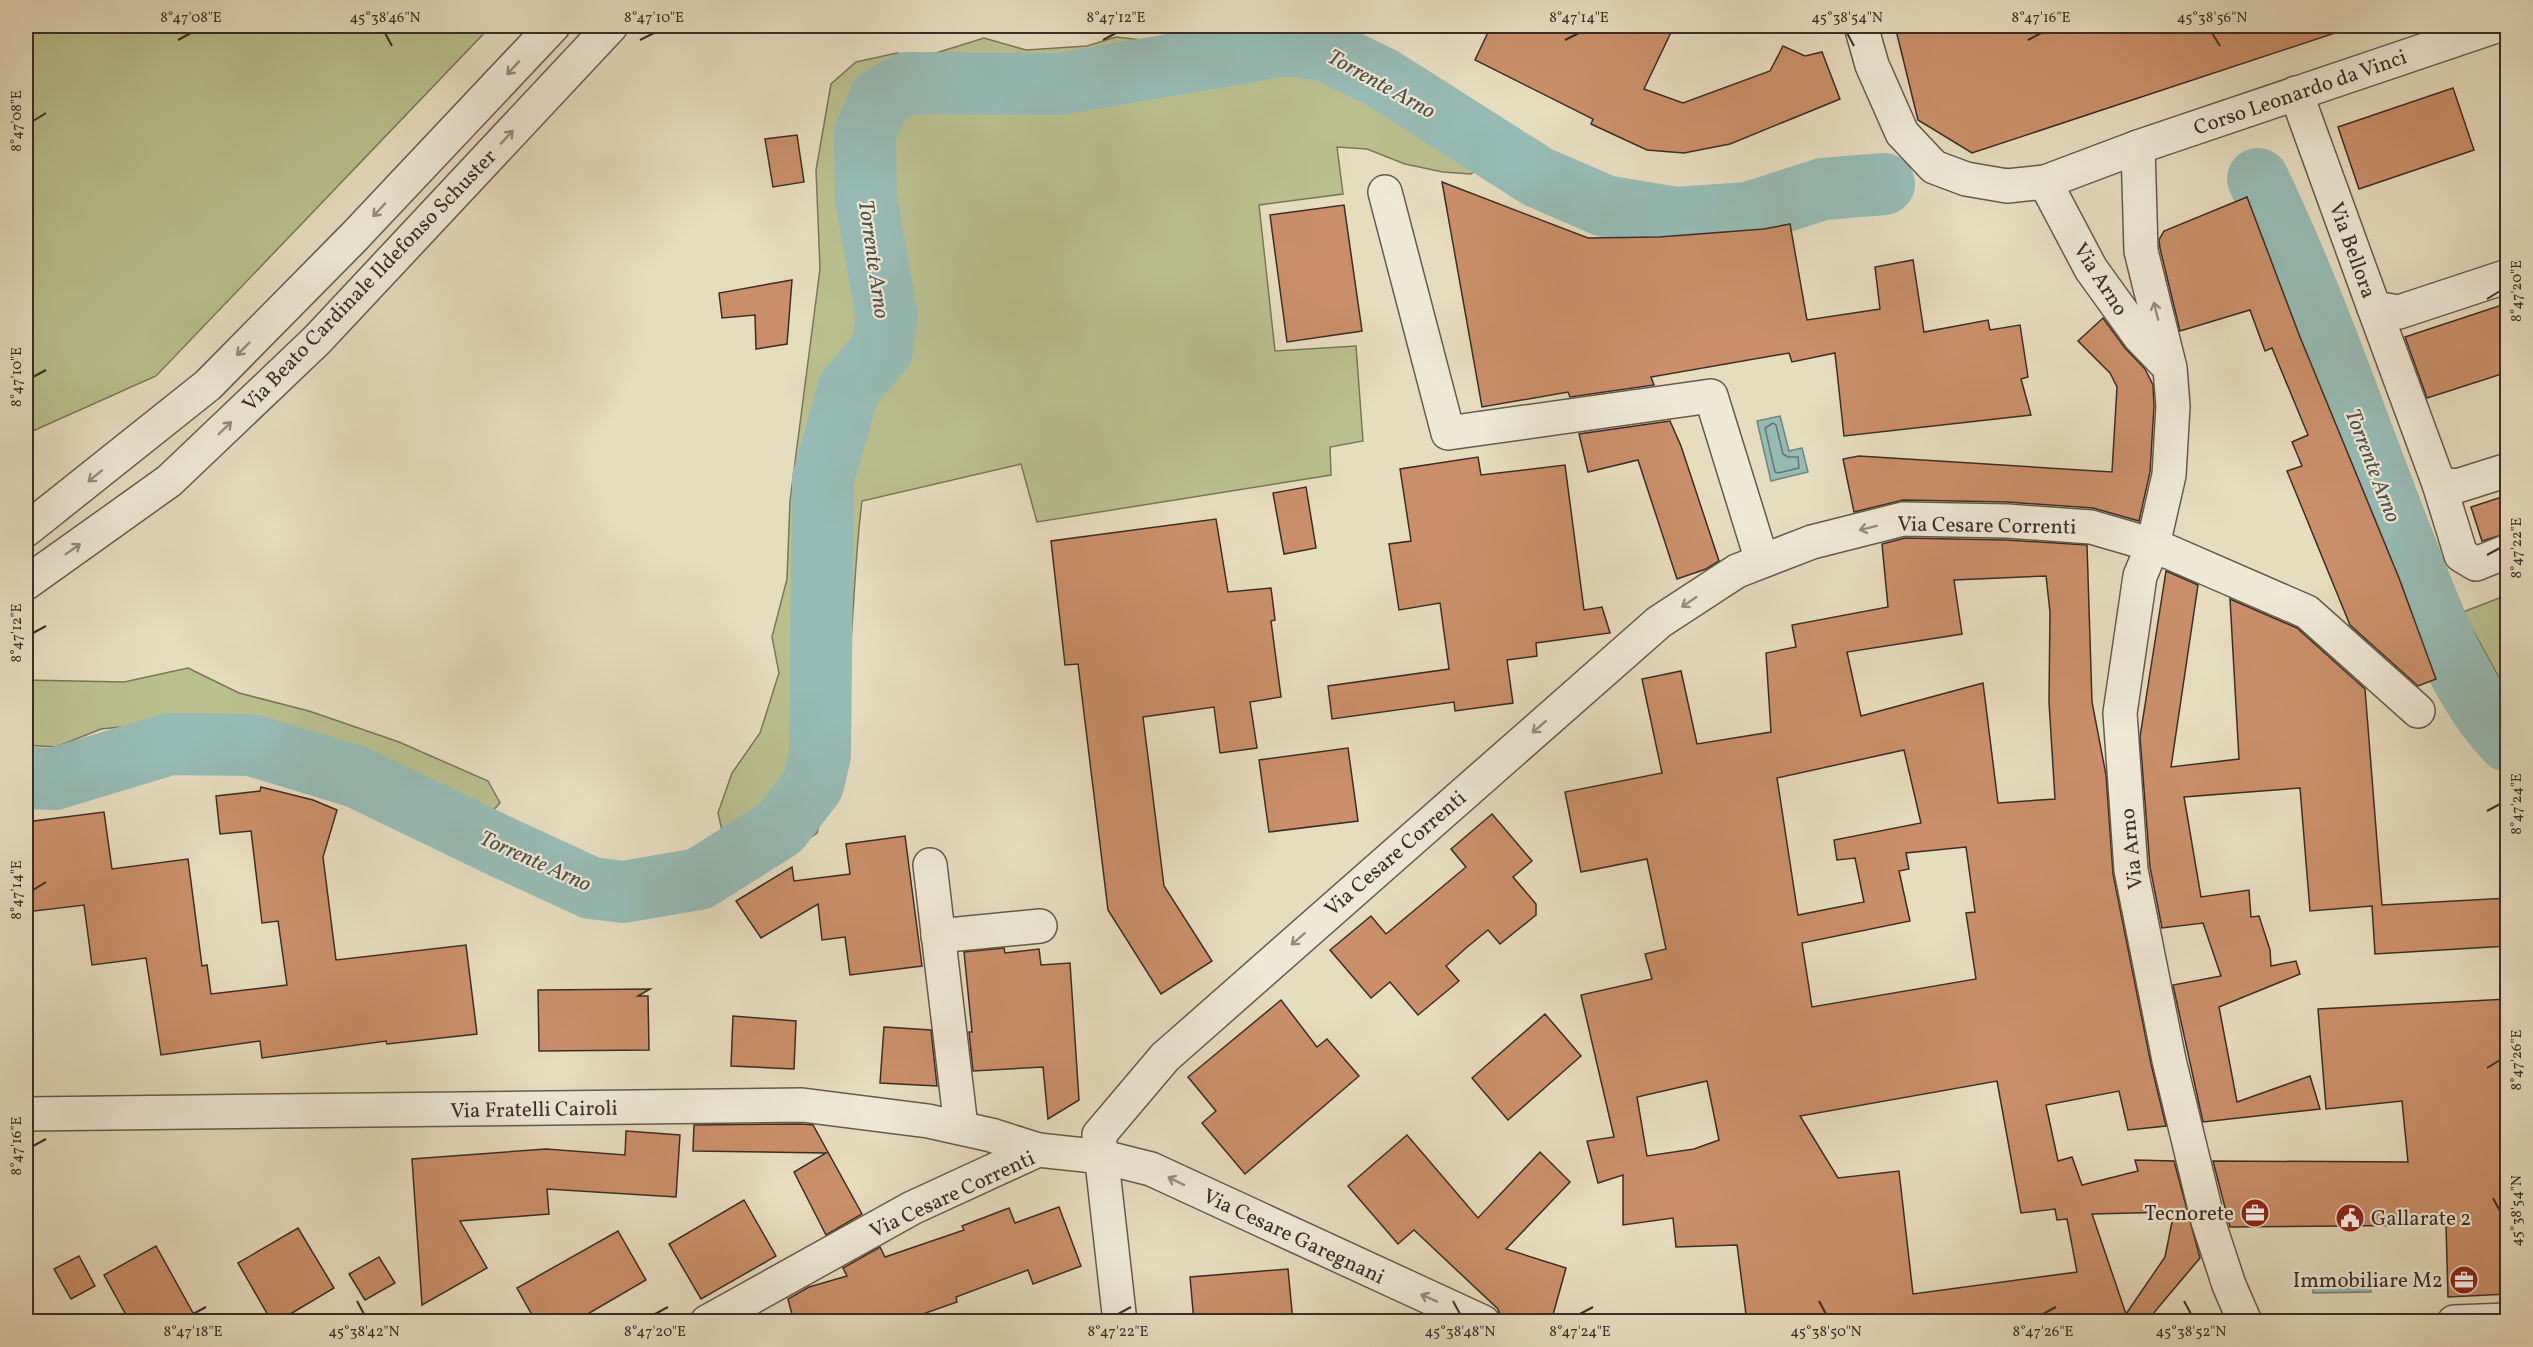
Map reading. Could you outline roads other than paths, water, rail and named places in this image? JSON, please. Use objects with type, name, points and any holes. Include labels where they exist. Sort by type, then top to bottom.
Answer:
[{"type":"street","name":"Via Beato Cardinale Ildefonso Schuster","points":[[26,530],[208,385],[362,229],[553,26]]},
{"type":"street","name":"Via Beato Cardinale Ildefonso Schuster","points":[[26,583],[169,481],[318,340],[611,26]]},
{"type":"street","name":"Corso Leonardo da Vinci","points":[[1861,26],[1872,65],[1902,133],[1935,166],[1966,179],[2007,186],[2045,183],[2138,147],[2496,26]]},
{"type":"street","name":"Via Bellora","points":[[2296,93],[2374,308],[2399,312],[2508,276]]},
{"type":"street","name":"Via Arno","points":[[2138,147],[2141,251],[2170,368],[2173,406],[2169,475],[2153,544],[2140,576],[2120,713],[2131,870],[2169,1060],[2208,1221],[2229,1285],[2245,1322]]},
{"type":"street","name":"Via Arno","points":[[2045,183],[2091,269],[2140,338],[2170,368]]},
{"type":"street","points":[[1385,192],[1448,433],[1711,396],[1762,561]]},
{"type":"street","points":[[2374,308],[2439,484],[2461,555],[2476,564],[2508,551]]},
{"type":"street","points":[[2439,484],[2457,486],[2508,470]]},
{"type":"street","name":"Via Cesare Correnti","points":[[707,1322],[912,1208],[1038,1150],[1103,1157],[1099,1135],[1165,1057],[1659,622],[1737,571],[1812,542],[1903,519],[2007,521],[2091,527],[2153,544],[2307,612],[2418,711]]},
{"type":"street","points":[[930,865],[961,1127]]},
{"type":"street","points":[[938,936],[1040,926]]},
{"type":"street","name":"Via Fratelli Cairoli","points":[[26,1114],[802,1105],[961,1127],[1038,1150]]},
{"type":"street","points":[[1103,1157],[1120,1322]]},
{"type":"street","name":"Via Cesare Garegnani","points":[[1103,1157],[1151,1169],[1483,1322]]},
{"type":"street","points":[[2454,1322],[2508,1320]]},
{"type":"water","points":[[1780,416],[1789,451],[1802,448],[1808,472],[1771,481],[1757,421]]},
{"type":"water","points":[[2370,1279],[2371,1292],[2313,1293],[2313,1281]]},
{"type":"waterway","name":"Torrente Arno","points":[[26,778],[54,779],[170,744],[251,745],[357,777],[591,888],[623,892],[699,879],[780,828],[813,785],[820,755],[823,479],[849,388],[882,350],[887,316],[866,199],[865,134],[880,98],[907,83],[1059,84],[1287,45],[1325,50],[1382,78],[1538,177],[1605,206],[1677,218],[1748,213],[1823,189],[1884,184]]},
{"type":"waterway","name":"Torrente Arno","points":[[2258,179],[2315,310],[2400,533],[2445,643],[2473,696],[2508,741]]},
{"type":"place","name":"Tecnorete","points":[[2255,1213]]},
{"type":"place","name":"Gallarate 2","points":[[2350,1218]]},
{"type":"place","name":"Immobiliare M2","points":[[2464,1280]]}]
